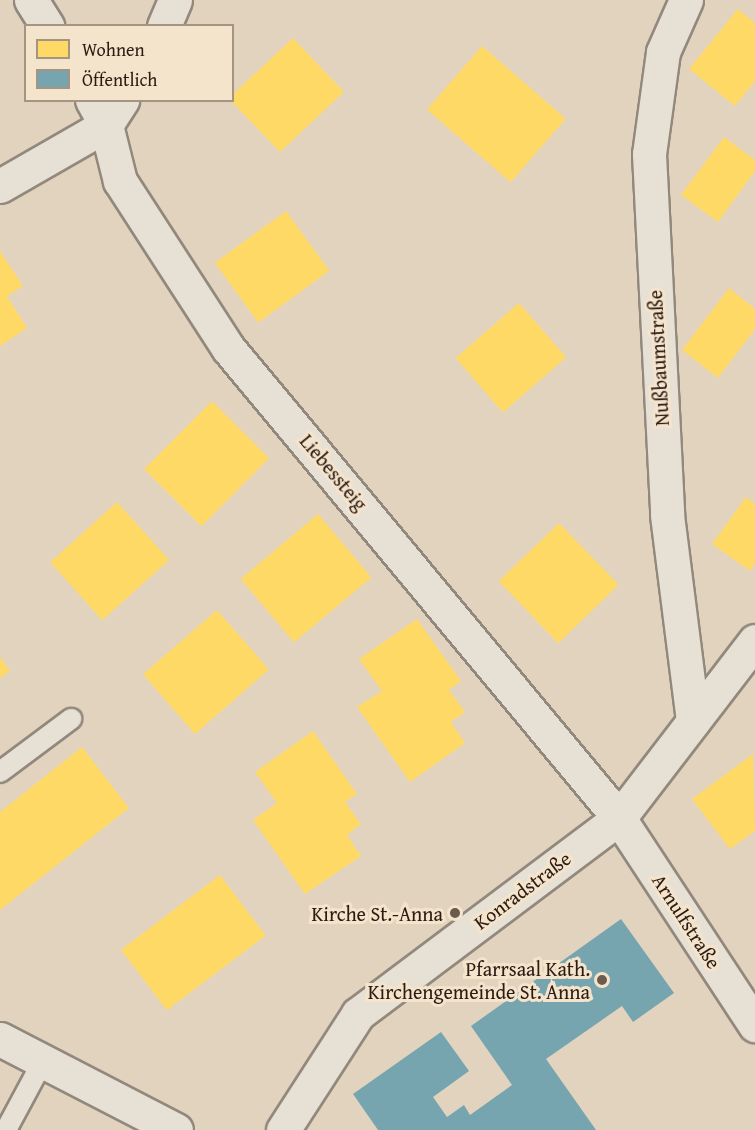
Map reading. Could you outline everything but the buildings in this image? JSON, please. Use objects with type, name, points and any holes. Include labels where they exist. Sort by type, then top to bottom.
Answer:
[{"type":"street","points":[[31,0],[46,24]]},
{"type":"street","points":[[165,24],[175,0]]},
{"type":"street","name":"Nußbaumstraße","points":[[686,0],[663,52],[649,154],[667,515],[693,721]]},
{"type":"street","points":[[0,186],[106,109]]},
{"type":"street","name":"Liebessteig","points":[[106,109],[120,181],[228,348],[619,818]]},
{"type":"street","name":"Konradstraße","points":[[283,1130],[357,1014],[619,818],[755,641]]},
{"type":"street","name":"Arnulfstraße","points":[[619,818],[755,1025]]},
{"type":"street","points":[[0,1039],[176,1130]]},
{"type":"lane","points":[[0,772],[71,719]]},
{"type":"lane","points":[[6,1130],[43,1061]]},
{"type":"place","name":"Kirche St.-Anna","points":[[455,913]]},
{"type":"place","name":"Pfarrsaal Kath. Kirchengemeinde St. Anna","points":[[602,980]]}]
